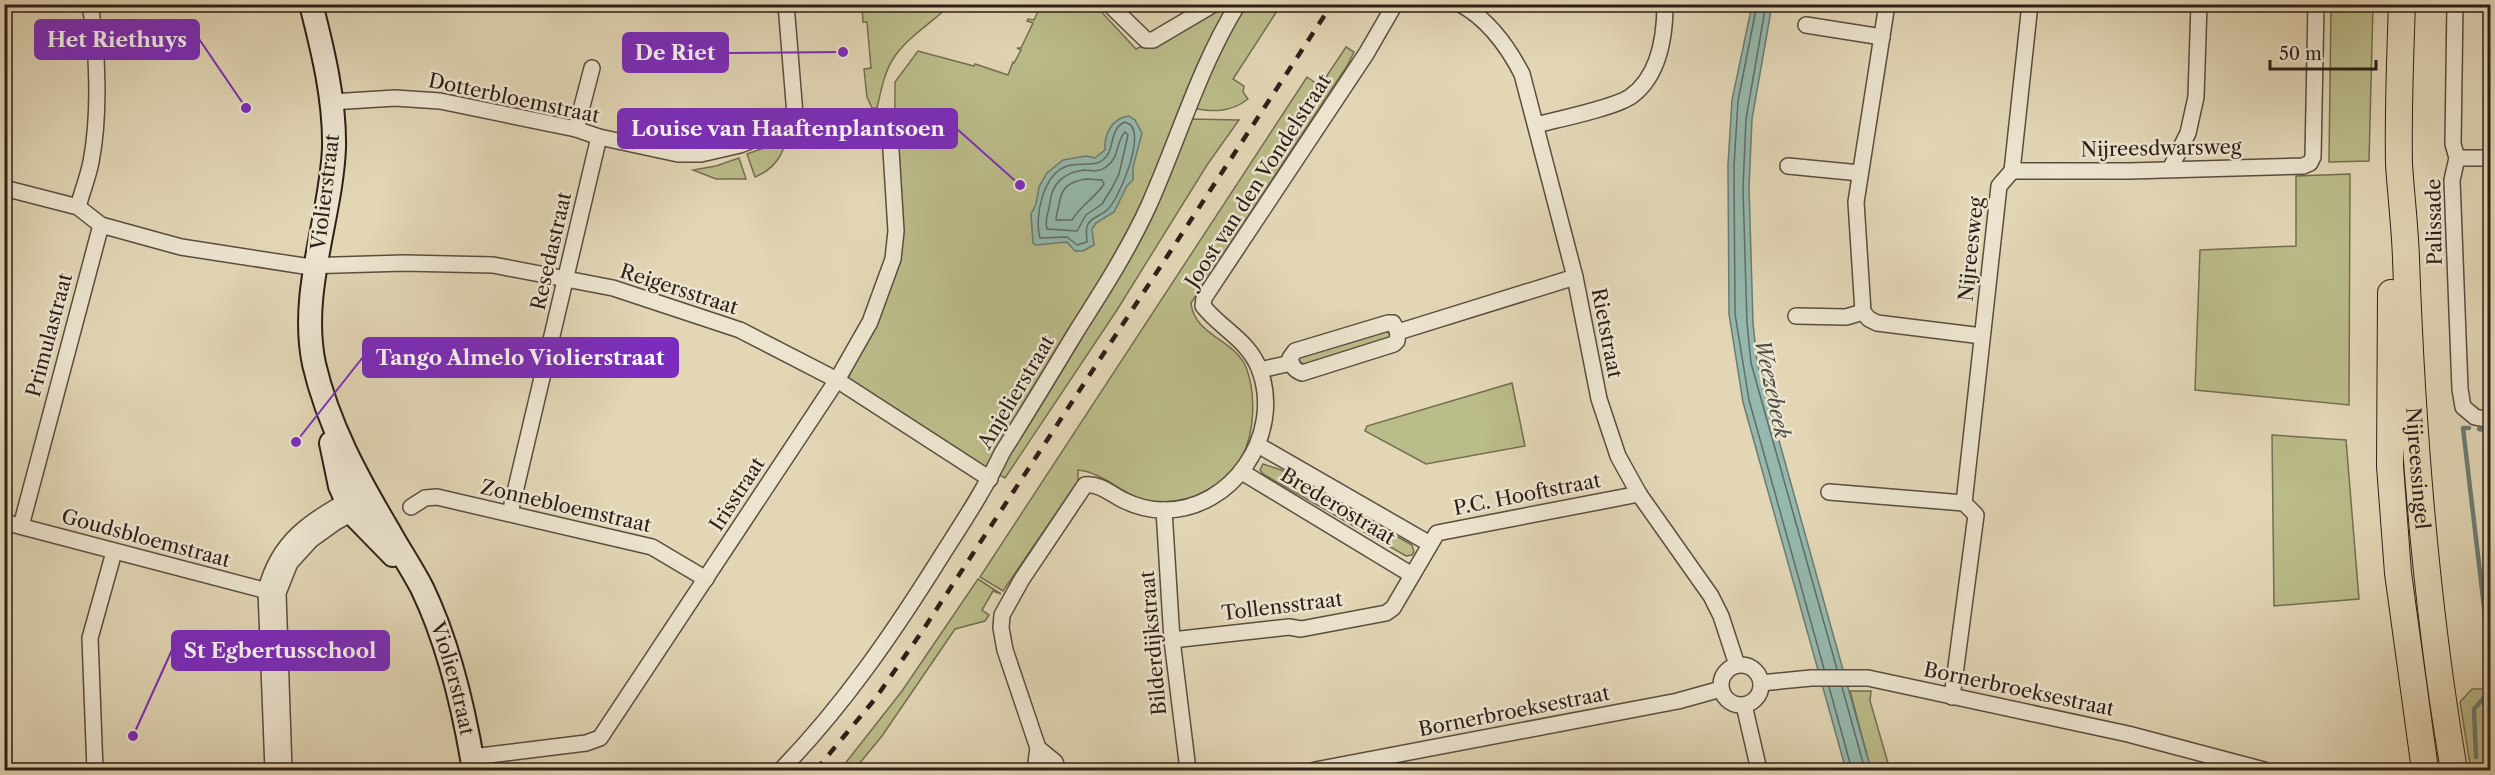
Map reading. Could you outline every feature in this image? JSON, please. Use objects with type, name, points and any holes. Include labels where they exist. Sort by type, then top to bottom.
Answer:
[{"type":"main road","name":"Violierstraat","points":[[311,4],[322,47],[331,102],[334,149],[309,327],[318,380],[359,502],[422,587],[441,634],[473,764]]},
{"type":"main road","name":"Nijreessingel","points":[[2402,4],[2400,164],[2410,367],[2421,524],[2439,676],[2454,771]]},
{"type":"main road","name":"Nijreessingel","points":[[2400,164],[2393,238],[2390,466],[2400,583],[2425,771]]},
{"type":"street","points":[[78,207],[95,136],[95,59],[90,4]]},
{"type":"street","points":[[786,4],[796,127]]},
{"type":"street","points":[[1109,4],[1146,40],[1153,39],[1214,4]]},
{"type":"street","name":"Anjelierstraat","points":[[781,771],[812,738],[862,676],[914,600],[990,479],[1002,453],[1100,294],[1137,228],[1149,204],[1186,108],[1238,4]]},
{"type":"street","name":"Joost van den Vondelstraat","points":[[1035,771],[1038,748],[1005,650],[1001,628],[1002,615],[1022,579],[1085,485],[1092,484],[1125,501],[1148,509],[1164,510],[1199,504],[1242,472],[1258,446],[1266,407],[1260,370],[1246,346],[1210,315],[1203,306],[1204,298],[1366,54],[1395,4]]},
{"type":"street","points":[[1536,125],[1630,97],[1649,76],[1658,57],[1665,22],[1665,4]]},
{"type":"street","points":[[1887,4],[1856,207],[1863,312],[1877,323],[1982,336]]},
{"type":"street","name":"Nijreesweg","points":[[1952,696],[1976,515],[1964,503],[1982,336],[1999,186],[2012,171],[2030,4]]},
{"type":"street","points":[[2170,169],[2188,133],[2196,97],[2199,4]]},
{"type":"street","name":"Nijreesdwarsweg","points":[[2012,171],[2303,166],[2310,163],[2313,157],[2316,4]]},
{"type":"street","name":"Palissade","points":[[2455,4],[2453,144],[2457,158],[2452,180],[2460,389],[2463,407],[2475,417],[2490,420]]},
{"type":"street","name":"Rietstraat","points":[[1463,5],[1496,34],[1509,49],[1522,74],[1575,277],[1599,399],[1618,456],[1639,494],[1711,596],[1721,616],[1737,665]]},
{"type":"street","points":[[1806,25],[1882,37]]},
{"type":"street","points":[[576,129],[592,68]]},
{"type":"street","name":"Dotterbloemstraat","points":[[331,102],[395,98],[440,101],[576,129],[599,137],[678,154],[701,154],[740,145],[772,132],[796,127],[874,118],[886,123],[890,134]]},
{"type":"street","name":"Irisstraat","points":[[473,764],[586,743],[600,738],[706,579],[837,380],[870,322],[893,259],[896,231],[890,134]]},
{"type":"street","name":"Resedastraat","points":[[510,513],[599,137]]},
{"type":"street","points":[[2457,158],[2490,158]]},
{"type":"street","points":[[1788,166],[1860,172]]},
{"type":"street","points":[[4,188],[78,207],[101,225]]},
{"type":"street","name":"Reigersstraat","points":[[101,225],[181,247],[304,266],[317,264],[493,265],[613,288],[740,330],[837,380],[990,479]]},
{"type":"street","name":"Primulastraat","points":[[21,526],[101,225]]},
{"type":"street","points":[[1398,332],[1575,277]]},
{"type":"street","points":[[1796,316],[1846,317],[1863,312]]},
{"type":"street","points":[[1388,323],[1393,323],[1398,332],[1398,341],[1394,344],[1302,373],[1293,368],[1291,363],[1290,358],[1295,351],[1388,323]]},
{"type":"street","points":[[1260,370],[1291,363]]},
{"type":"street","name":"Brederostraat","points":[[1258,446],[1430,544]]},
{"type":"street","name":"Brederostraat","points":[[1242,472],[1412,575]]},
{"type":"street","points":[[1828,492],[1964,503]]},
{"type":"street","name":"P.C. Hooftstraat","points":[[1430,544],[1437,533],[1639,494]]},
{"type":"street","name":"Zonnebloemstraat","points":[[411,507],[425,498],[437,497],[652,547],[706,579]]},
{"type":"street","points":[[273,771],[272,592],[274,565],[290,540],[317,519],[359,502]]},
{"type":"street","name":"Bilderdijkstraat","points":[[1164,510],[1172,640],[1188,771]]},
{"type":"street","name":"Goudsbloemstraat","points":[[4,522],[272,592]]},
{"type":"street","name":"Tollensstraat","points":[[1172,640],[1289,627],[1301,629],[1386,613],[1393,608],[1430,544]]},
{"type":"street","points":[[95,771],[90,638],[114,552]]},
{"type":"street","points":[[272,592],[284,771]]},
{"type":"street","points":[[1737,665],[1753,668],[1761,683],[1757,697],[1744,705],[1730,702],[1721,689],[1724,674],[1737,665]]},
{"type":"street","name":"Bornerbroeksestraat","points":[[1761,683],[1856,676],[2128,734],[2264,771]]},
{"type":"street","name":"Bornerbroeksestraat","points":[[1315,771],[1654,706],[1721,689]]},
{"type":"street","points":[[1744,705],[1759,771]]},
{"type":"street","name":"Joost van den Vondelstraat","points":[[1038,748],[1054,762],[1058,771]]},
{"type":"green space","points":[[862,5],[950,5],[912,37],[893,59],[885,76],[877,108],[872,108],[867,97],[864,69],[871,68],[867,22],[863,22]]},
{"type":"green space","points":[[1041,5],[1095,5],[1136,49],[1231,5],[1136,221],[987,469],[847,381],[894,271],[895,82],[918,51],[974,66],[975,64],[1008,75],[1021,50],[1017,48],[1021,48],[1033,23],[1027,21],[1028,19],[1034,20]]},
{"type":"green space","points":[[1244,5],[1281,5],[1233,79],[1244,86],[1243,92],[1248,99],[1228,109],[1191,108]]},
{"type":"green space","points":[[2331,5],[2373,5],[2369,161],[2329,162]]},
{"type":"green space","points":[[1346,47],[1354,52],[1347,66],[1191,303],[1199,323],[1241,358],[1249,377],[1253,400],[1252,424],[1246,447],[1235,468],[1204,493],[1166,504],[1144,501],[1097,476],[1078,470],[1078,481],[1003,591],[980,577],[1307,77],[1320,86]]},
{"type":"green space","points":[[1189,119],[1239,120],[1207,165],[1117,310],[1005,478],[998,474]]},
{"type":"green space","points":[[786,140],[775,163],[755,177],[747,154]]},
{"type":"green space","points":[[739,158],[746,179],[716,179],[693,170],[716,166]]},
{"type":"green space","points":[[2350,174],[2349,405],[2195,390],[2200,250],[2296,246],[2296,176]]},
{"type":"green space","points":[[1384,330],[1391,335],[1390,341],[1306,366],[1298,360],[1301,351]]},
{"type":"green space","points":[[1512,383],[1525,446],[1426,464],[1365,431],[1367,426]]},
{"type":"green space","points":[[2272,435],[2346,440],[2359,599],[2274,606]]},
{"type":"green space","points":[[1263,464],[1281,470],[1412,545],[1414,552],[1406,556],[1263,474],[1260,470]]},
{"type":"green space","points":[[978,579],[1001,594],[993,591],[982,610],[989,615],[985,621],[955,629],[882,736],[854,770],[840,770],[902,691]]},
{"type":"green space","points":[[2472,689],[2490,689],[2490,770],[2471,770],[2460,702]]},
{"type":"green space","points":[[1850,691],[1871,691],[1870,701],[1890,770],[1871,770]]},
{"type":"water","points":[[1752,5],[1772,5],[1752,119],[1749,187],[1753,323],[1757,362],[1871,770],[1846,770],[1743,402],[1729,314],[1728,165],[1732,100]]},
{"type":"water","points":[[1129,116],[1135,120],[1142,133],[1133,167],[1133,180],[1127,186],[1114,212],[1096,223],[1092,229],[1094,245],[1083,251],[1075,251],[1067,242],[1036,245],[1033,243],[1031,214],[1036,204],[1039,187],[1047,173],[1063,160],[1086,156],[1095,158],[1105,150],[1106,138],[1114,123]]},
{"type":"waterway","points":[[2469,428],[2463,428],[2490,658]]},
{"type":"waterway","points":[[2479,429],[2490,431]]},
{"type":"waterway","points":[[2476,757],[2474,709],[2490,691]]},
{"type":"railway","points":[[816,770],[875,699],[923,630],[1332,4]]},
{"type":"place","name":"De Riet","points":[[843,52]]},
{"type":"place","name":"Het Riethuys","points":[[246,108]]},
{"type":"place","name":"Louise van Haaftenplantsoen","points":[[1020,185]]},
{"type":"place","name":"Tango Almelo Violierstraat","points":[[296,442]]},
{"type":"place","name":"St Egbertusschool","points":[[133,736]]},
{"type":"water label","name":"Weezebeek","points":[[1772,389]]}]
